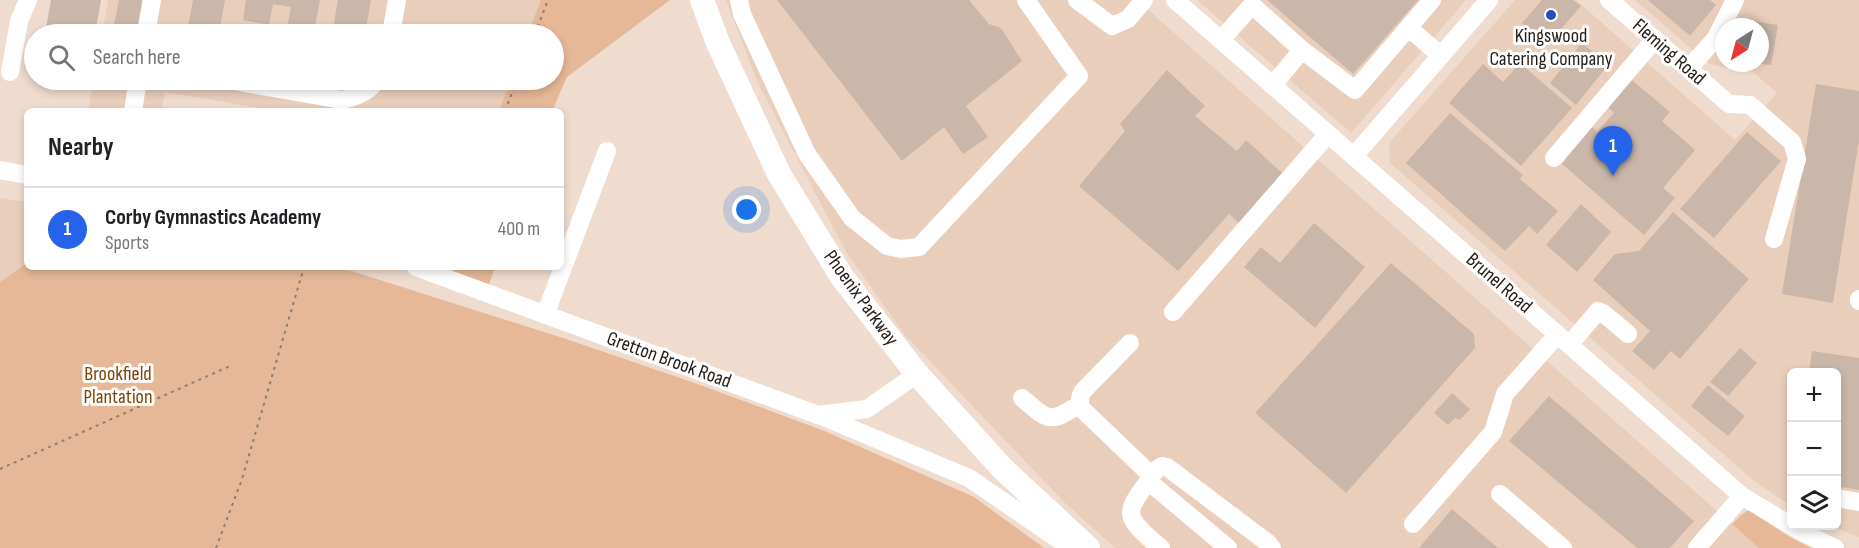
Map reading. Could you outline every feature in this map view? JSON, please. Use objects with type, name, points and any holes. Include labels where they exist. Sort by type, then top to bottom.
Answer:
[{"type":"main road","name":"Phoenix Parkway","points":[[702,0],[718,43],[779,174],[842,277],[917,375],[1002,468],[1088,548]]},
{"type":"street","points":[[10,72],[19,21],[28,0]]},
{"type":"street","points":[[148,24],[152,0]]},
{"type":"street","points":[[393,24],[398,0]]},
{"type":"street","points":[[739,0],[742,14],[807,154],[852,218],[887,246],[901,249],[919,247],[1079,76],[1026,0]]},
{"type":"street","points":[[1077,0],[1112,26],[1128,19],[1144,0]]},
{"type":"street","name":"Brunel Road","points":[[1175,0],[1742,496],[1800,531],[1835,548]]},
{"type":"street","points":[[1221,40],[1249,2],[1302,50],[1355,90],[1432,0]]},
{"type":"street","points":[[1354,156],[1489,0]]},
{"type":"street","name":"Fleming Road","points":[[1609,0],[1729,104],[1750,105],[1792,142],[1797,159],[1774,239]]},
{"type":"street","points":[[1689,68],[1716,38],[1735,0]]},
{"type":"street","points":[[1409,28],[1440,55]]},
{"type":"street","points":[[1554,158],[1655,39]]},
{"type":"street","points":[[1273,85],[1302,50]]},
{"type":"street","points":[[133,108],[136,90]]},
{"type":"street","points":[[285,90],[342,100],[358,96],[367,90]]},
{"type":"street","points":[[1173,312],[1328,134]]},
{"type":"street","points":[[564,265],[607,152]]},
{"type":"street","points":[[0,170],[24,174]]},
{"type":"street","name":"Gretton Brook Road","points":[[424,270],[818,415],[867,409],[917,375]]},
{"type":"street","points":[[545,315],[562,270]]},
{"type":"street","points":[[1413,524],[1493,432],[1505,394],[1563,340],[1598,312],[1603,313],[1629,334]]},
{"type":"street","points":[[1130,343],[1083,391],[1080,397],[1082,409],[1150,479],[1228,548]]},
{"type":"street","points":[[1022,398],[1044,417],[1053,418],[1063,415],[1080,404]]},
{"type":"street","points":[[818,415],[969,478],[1071,548]]},
{"type":"street","points":[[1161,548],[1139,528],[1130,514],[1131,506],[1156,470],[1162,466],[1167,467],[1223,507],[1272,548]]},
{"type":"street","points":[[1500,494],[1563,548]]},
{"type":"street","points":[[1697,548],[1742,496]]},
{"type":"street","points":[[1841,499],[1859,502]]},
{"type":"path","points":[[539,24],[548,0]]},
{"type":"path","points":[[506,108],[513,90]]},
{"type":"path","points":[[216,548],[242,479],[303,270]]},
{"type":"path","points":[[0,469],[230,366]]},
{"type":"shaded area","points":[[108,0],[543,0],[534,24],[104,24]]},
{"type":"shaded area","points":[[726,0],[1137,0],[1759,548],[1115,548],[1064,502],[905,335],[846,252],[757,81]]},
{"type":"shaded area","points":[[1197,0],[1466,0],[1351,133]]},
{"type":"shaded area","points":[[1515,0],[1576,0],[1735,140],[1777,93],[1754,73],[1749,72],[1769,72],[1769,18],[1715,18],[1715,65],[1709,64],[1635,0],[1859,0],[1859,537],[1841,530],[1841,368],[1787,368],[1787,503],[1753,480],[1390,163],[1389,143]]},
{"type":"shaded area","points":[[92,90],[509,90],[502,108],[258,108],[165,92],[162,108],[89,108]]},
{"type":"shaded area","points":[[0,198],[24,202],[24,265],[0,282]]},
{"type":"green space","points":[[541,0],[670,0],[567,77],[564,84],[564,24],[532,24]]},
{"type":"green space","points":[[507,90],[561,90],[553,108],[500,108]]},
{"type":"green space","name":"Brookfield Plantation","points":[[24,265],[24,270],[348,270],[563,338],[822,430],[974,497],[1044,548],[0,548],[0,282]]},
{"type":"green space","points":[[443,270],[494,270],[489,285]]},
{"type":"green space","points":[[1749,510],[1811,548],[1759,548],[1732,524]]},
{"type":"building","points":[[51,0],[101,0],[97,24],[47,24]]},
{"type":"building","points":[[119,0],[142,0],[138,24],[114,24]]},
{"type":"building","points":[[193,0],[225,0],[221,24],[188,24]]},
{"type":"building","points":[[246,0],[320,0],[316,24],[288,24],[291,7],[273,4],[269,24],[243,20]]},
{"type":"building","points":[[338,0],[371,0],[367,24],[334,24]]},
{"type":"building","points":[[777,0],[969,0],[989,24],[1001,28],[1022,61],[966,106],[988,137],[963,154],[944,127],[902,161]]},
{"type":"building","points":[[1267,0],[1418,0],[1353,74]]},
{"type":"building","name":"Kingswood Catering Company","points":[[1542,0],[1573,0],[1581,6],[1548,44],[1522,23]]},
{"type":"building","points":[[1648,0],[1710,0],[1716,5],[1690,36]]},
{"type":"building","points":[[1769,24],[1778,25],[1771,65],[1769,65]]},
{"type":"building","points":[[1582,43],[1608,65],[1576,105],[1550,83]]},
{"type":"building","points":[[1520,63],[1572,108],[1521,166],[1449,103],[1483,64],[1503,82]]},
{"type":"building","points":[[1167,70],[1205,106],[1195,116],[1237,151],[1246,140],[1282,173],[1239,223],[1229,214],[1178,271],[1079,186],[1125,131],[1120,124]]},
{"type":"building","points":[[1632,80],[1670,112],[1662,121],[1695,150],[1663,188],[1675,198],[1644,235],[1562,164],[1592,127],[1597,132],[1614,113],[1608,107]]},
{"type":"building","points":[[1816,84],[1859,91],[1859,140],[1833,303],[1782,294]]},
{"type":"building","points":[[1450,113],[1523,175],[1520,179],[1558,211],[1537,234],[1529,226],[1505,251],[1406,163]]},
{"type":"building","points":[[1747,132],[1781,161],[1714,238],[1680,209]]},
{"type":"building","points":[[1581,204],[1611,232],[1577,272],[1546,245]]},
{"type":"building","points":[[1673,212],[1749,279],[1680,359],[1671,351],[1654,370],[1632,351],[1650,331],[1593,280],[1615,254],[1639,251]]},
{"type":"building","points":[[1314,223],[1365,267],[1315,328],[1244,267],[1261,247],[1280,263]]},
{"type":"building","points":[[1391,263],[1474,334],[1475,348],[1346,493],[1255,413]]},
{"type":"building","points":[[1740,348],[1757,363],[1728,396],[1710,382]]},
{"type":"building","points":[[1812,351],[1859,358],[1859,490],[1841,487],[1841,368],[1810,368]]},
{"type":"building","points":[[1708,385],[1745,416],[1728,436],[1691,406]]},
{"type":"building","points":[[1452,393],[1470,409],[1460,420],[1455,418],[1448,425],[1434,413]]},
{"type":"building","points":[[1549,396],[1694,521],[1670,548],[1637,548],[1509,441]]},
{"type":"building","points":[[1452,509],[1498,548],[1419,548]]},
{"type":"place","name":"Kingswood Catering Company","points":[[1551,15]]},
{"type":"place","name":"Corby Gymnastics Academy","points":[[1613,176]]}]
